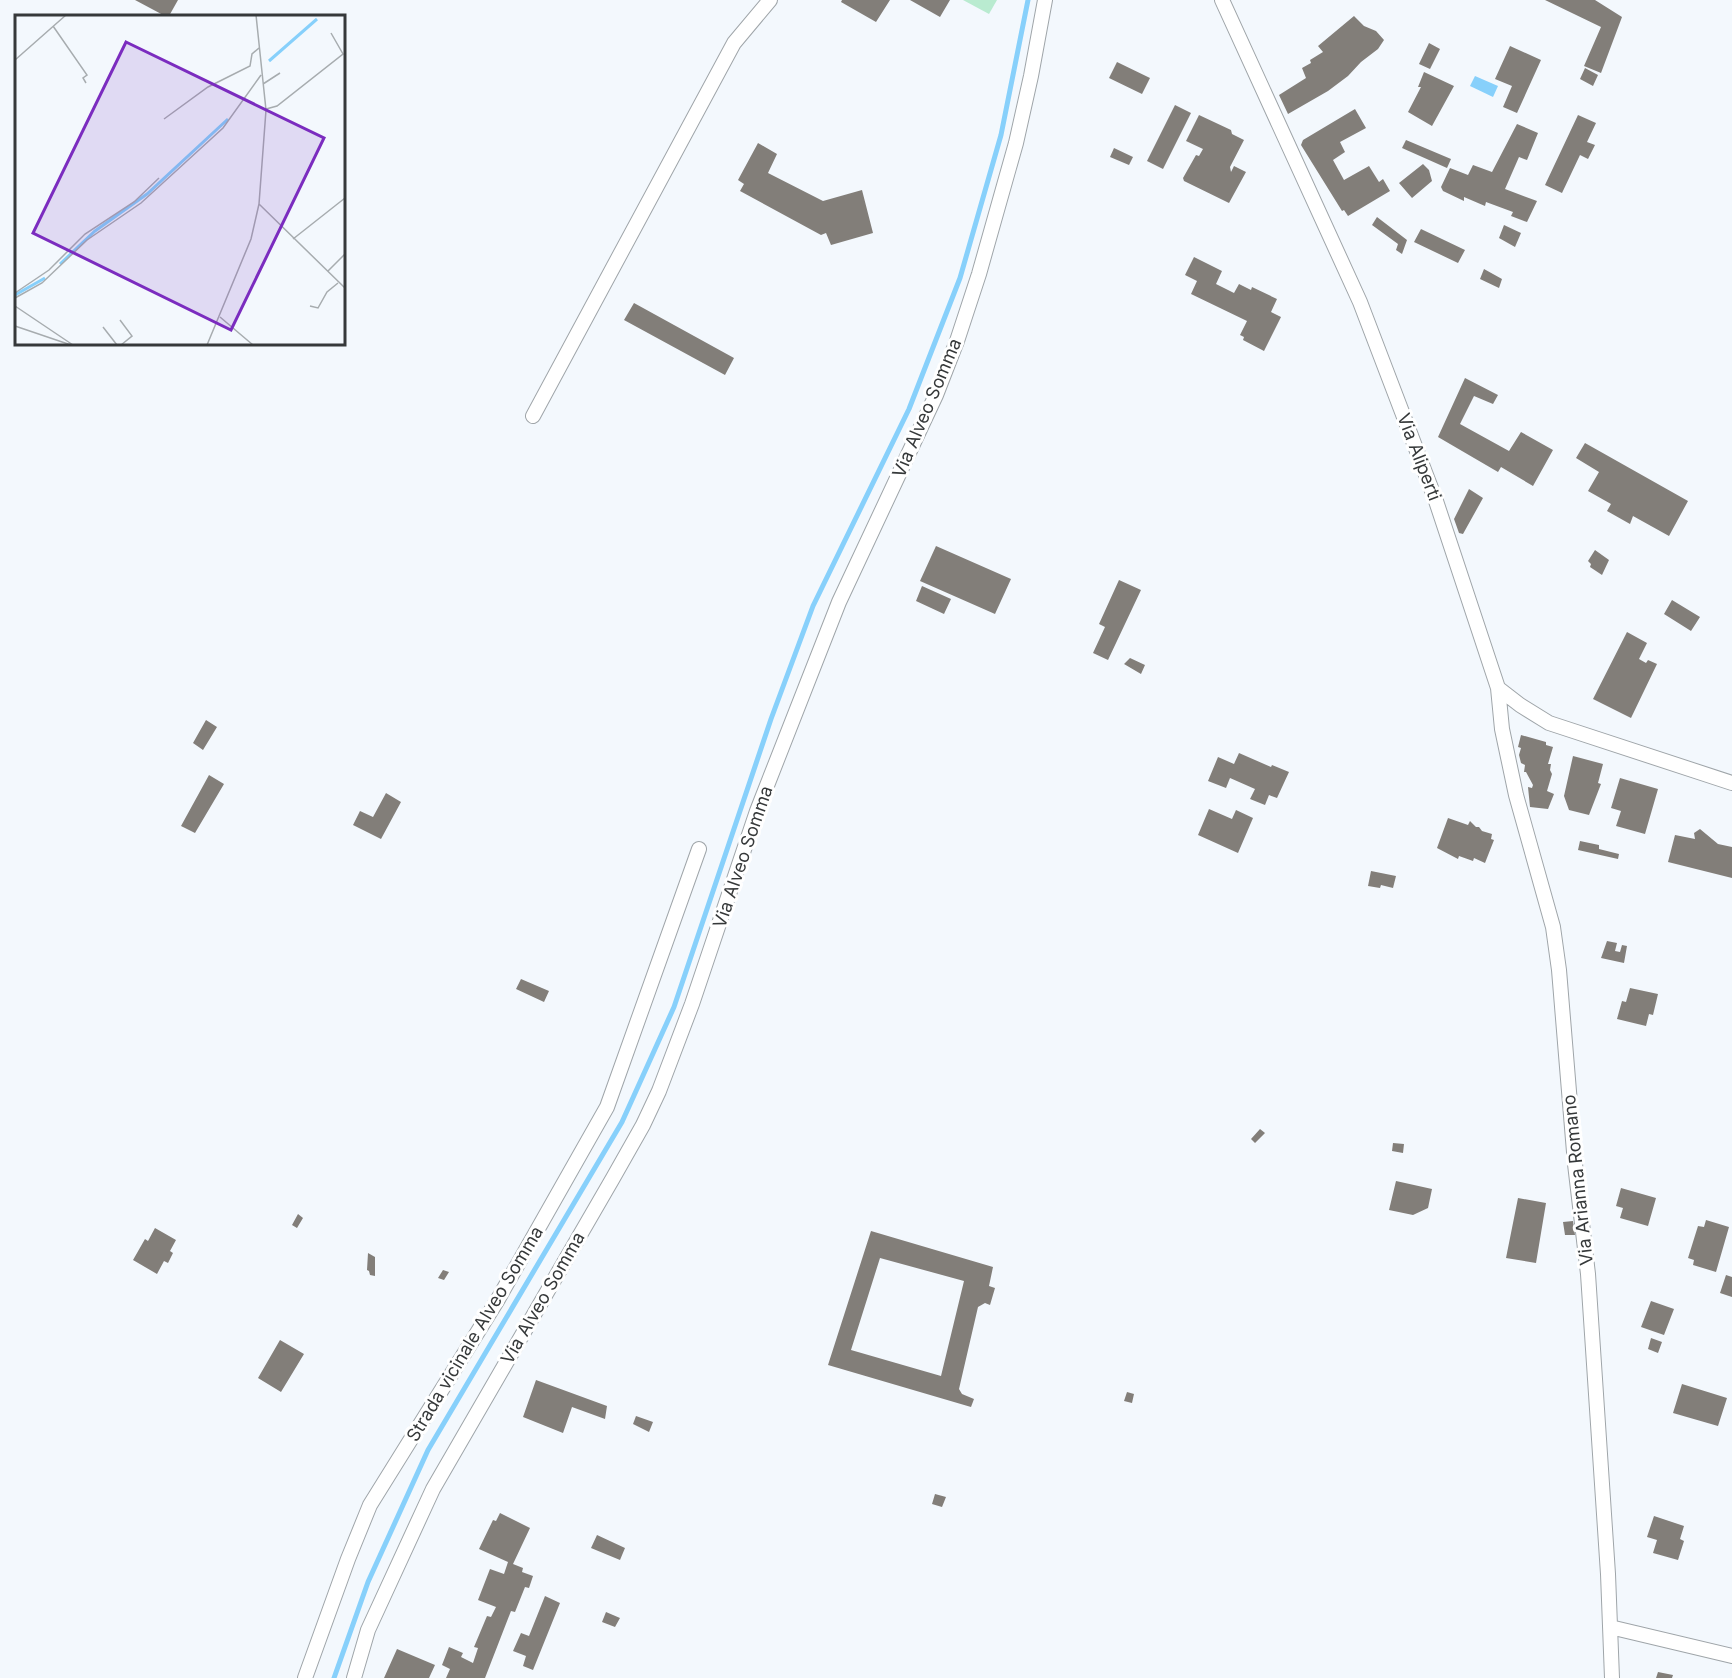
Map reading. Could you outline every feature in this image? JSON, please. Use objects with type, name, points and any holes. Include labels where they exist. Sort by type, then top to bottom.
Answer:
[{"type":"street","points":[[533,416],[734,43],[770,0]]},
{"type":"street","name":"Via Alveo Somma","points":[[354,1678],[368,1630],[432,1489],[623,1161],[659,1091],[692,1004],[757,811],[839,602],[936,395],[957,341],[979,274],[1016,143],[1045,0]]},
{"type":"street","name":"Via Aliperti","points":[[1222,0],[1360,302],[1436,501],[1498,688]]},
{"type":"street","points":[[1498,688],[1520,705],[1550,723],[1732,783]]},
{"type":"street","name":"Via Arianna Romano","points":[[1498,688],[1502,729],[1516,795],[1553,927],[1559,970],[1575,1164],[1588,1274],[1612,1678]]},
{"type":"street","name":"Strada vicinale Alveo Somma","points":[[305,1678],[348,1558],[370,1505],[497,1301],[607,1107],[699,849]]},
{"type":"street","points":[[1610,1627],[1732,1656]]},
{"type":"green space","points":[[963,0],[997,0],[989,14]]},
{"type":"water","points":[[1475,76],[1498,86],[1493,97],[1470,86]]},
{"type":"building","points":[[135,0],[178,0],[170,15],[163,15]]},
{"type":"building","points":[[842,0],[890,0],[876,22],[841,2]]},
{"type":"building","points":[[910,0],[950,0],[940,17]]},
{"type":"building","points":[[1545,0],[1595,0],[1622,17],[1601,73],[1584,66],[1601,27]]},
{"type":"building","points":[[1354,16],[1364,26],[1376,31],[1384,40],[1378,49],[1328,91],[1288,114],[1279,95],[1306,78],[1302,68],[1323,52],[1318,46]]},
{"type":"building","points":[[1429,43],[1440,49],[1430,69],[1419,64]]},
{"type":"building","points":[[1510,46],[1541,60],[1517,113],[1503,107],[1512,86],[1495,79]]},
{"type":"building","points":[[1117,62],[1150,78],[1142,94],[1109,78]]},
{"type":"building","points":[[1585,68],[1598,75],[1593,86],[1580,79]]},
{"type":"building","points":[[1424,72],[1454,86],[1432,126],[1408,112],[1421,87],[1418,87]]},
{"type":"building","points":[[1175,105],[1191,113],[1163,169],[1147,161]]},
{"type":"building","points":[[1355,109],[1366,128],[1340,142],[1345,152],[1333,160],[1344,180],[1369,166],[1379,182],[1383,179],[1390,191],[1348,216],[1344,210],[1342,211],[1301,145],[1303,140]]},
{"type":"building","points":[[1199,115],[1231,130],[1232,134],[1244,140],[1230,167],[1231,172],[1234,166],[1246,172],[1229,203],[1184,181],[1183,178],[1196,155],[1199,156],[1203,149],[1186,141]]},
{"type":"building","points":[[1578,115],[1596,123],[1587,142],[1595,145],[1588,159],[1580,155],[1562,193],[1545,185]]},
{"type":"building","points":[[1517,124],[1538,133],[1527,160],[1519,157],[1505,189],[1537,201],[1527,222],[1511,216],[1513,212],[1486,202],[1485,206],[1464,197],[1464,201],[1443,191],[1441,187],[1450,168],[1468,175],[1473,165],[1492,172]]},
{"type":"building","points":[[1406,140],[1451,159],[1447,168],[1402,148]]},
{"type":"building","points":[[758,143],[777,154],[768,173],[823,201],[862,190],[873,233],[831,245],[826,233],[821,235],[740,191],[744,184],[738,180]]},
{"type":"building","points":[[1114,148],[1133,157],[1129,165],[1110,157]]},
{"type":"building","points":[[1423,164],[1429,170],[1432,181],[1412,198],[1399,183]]},
{"type":"building","points":[[1377,217],[1407,240],[1402,254],[1396,250],[1398,244],[1372,225]]},
{"type":"building","points":[[1504,225],[1521,233],[1515,247],[1499,238]]},
{"type":"building","points":[[1421,229],[1465,250],[1458,263],[1414,242]]},
{"type":"building","points":[[1194,257],[1222,271],[1216,284],[1234,293],[1239,284],[1251,290],[1252,287],[1277,299],[1271,312],[1281,317],[1264,351],[1243,340],[1244,337],[1240,335],[1247,321],[1191,294],[1197,281],[1185,275]]},
{"type":"building","points":[[1484,269],[1502,279],[1499,288],[1480,279]]},
{"type":"building","points":[[634,303],[734,358],[725,375],[624,320]]},
{"type":"building","points":[[1465,378],[1498,395],[1493,404],[1474,396],[1460,424],[1509,451],[1521,432],[1553,450],[1533,486],[1501,467],[1498,472],[1438,437]]},
{"type":"building","points":[[1585,443],[1688,501],[1669,536],[1633,516],[1630,524],[1607,511],[1611,504],[1588,491],[1599,472],[1576,458]]},
{"type":"building","points":[[1469,489],[1483,498],[1463,534],[1459,533],[1454,519]]},
{"type":"building","points":[[936,546],[1011,579],[995,614],[920,581]]},
{"type":"building","points":[[1595,550],[1609,560],[1602,575],[1590,567],[1591,564],[1588,561]]},
{"type":"building","points":[[1119,580],[1141,590],[1108,660],[1093,653],[1105,627],[1099,624]]},
{"type":"building","points":[[922,586],[951,599],[944,614],[916,601]]},
{"type":"building","points":[[1672,600],[1700,617],[1691,631],[1664,614]]},
{"type":"building","points":[[1627,632],[1647,643],[1639,659],[1646,663],[1648,660],[1657,664],[1631,718],[1593,699]]},
{"type":"building","points":[[1130,658],[1145,665],[1141,674],[1124,664]]},
{"type":"building","points":[[206,720],[217,727],[203,750],[193,743]]},
{"type":"building","points":[[1521,735],[1546,742],[1546,745],[1553,747],[1548,764],[1551,764],[1552,774],[1547,791],[1554,794],[1548,809],[1530,807],[1528,787],[1532,788],[1533,785],[1524,772],[1525,765],[1521,763],[1519,755]]},
{"type":"building","points":[[1239,753],[1289,772],[1277,798],[1269,795],[1265,805],[1250,799],[1255,789],[1230,778],[1226,788],[1208,781],[1218,757],[1234,764]]},
{"type":"building","points":[[1573,756],[1603,764],[1598,783],[1601,784],[1589,815],[1569,810],[1564,796]]},
{"type":"building","points":[[209,775],[224,784],[195,833],[181,826]]},
{"type":"building","points":[[1620,778],[1658,789],[1645,834],[1616,826],[1621,811],[1611,808]]},
{"type":"building","points":[[386,793],[401,802],[381,839],[353,825],[360,811],[373,817]]},
{"type":"building","points":[[1209,809],[1232,819],[1236,810],[1253,818],[1238,853],[1198,835]]},
{"type":"building","points":[[1448,818],[1468,825],[1470,821],[1482,831],[1492,834],[1491,839],[1494,840],[1485,863],[1474,858],[1473,861],[1459,856],[1458,859],[1437,848]]},
{"type":"building","points":[[1700,829],[1718,844],[1732,847],[1732,878],[1668,862],[1675,835],[1695,839],[1694,833]]},
{"type":"building","points":[[1580,841],[1599,845],[1599,849],[1619,854],[1618,859],[1578,850]]},
{"type":"building","points":[[1371,871],[1396,876],[1393,888],[1381,885],[1380,888],[1368,886]]},
{"type":"building","points":[[1607,941],[1617,943],[1615,951],[1620,952],[1622,945],[1627,946],[1624,963],[1601,958]]},
{"type":"building","points":[[521,979],[549,991],[544,1002],[516,989]]},
{"type":"building","points":[[1630,988],[1658,994],[1653,1015],[1649,1014],[1646,1026],[1617,1019],[1622,1001],[1626,1002]]},
{"type":"building","points":[[1260,1129],[1265,1133],[1255,1143],[1251,1139]]},
{"type":"building","points":[[1393,1143],[1404,1144],[1403,1153],[1392,1151]]},
{"type":"building","points":[[1396,1181],[1432,1189],[1428,1208],[1413,1215],[1389,1210]]},
{"type":"building","points":[[1621,1188],[1656,1198],[1648,1226],[1620,1218],[1623,1208],[1616,1206]]},
{"type":"building","points":[[1518,1198],[1546,1203],[1536,1263],[1506,1258]]},
{"type":"building","points":[[298,1214],[303,1218],[297,1228],[292,1225]]},
{"type":"building","points":[[1706,1220],[1729,1227],[1716,1272],[1693,1265],[1694,1260],[1688,1258],[1698,1226],[1704,1227]]},
{"type":"building","points":[[1573,1221],[1575,1235],[1565,1235],[1563,1222]]},
{"type":"building","points":[[155,1228],[176,1240],[170,1251],[173,1253],[168,1263],[164,1261],[157,1274],[133,1260],[145,1239],[148,1241]]},
{"type":"building","points":[[871,1231],[993,1267],[989,1286],[995,1288],[990,1305],[985,1303],[978,1307],[959,1389],[962,1394],[974,1399],[971,1407],[828,1365]],"holes":[[[880,1258],[964,1281],[941,1376],[851,1350]]]},
{"type":"building","points":[[368,1253],[375,1257],[375,1276],[370,1275],[367,1270]]},
{"type":"building","points":[[443,1270],[449,1272],[444,1280],[438,1278]]},
{"type":"building","points":[[1726,1275],[1732,1277],[1732,1297],[1720,1293]]},
{"type":"building","points":[[1651,1301],[1674,1309],[1664,1335],[1641,1327]]},
{"type":"building","points":[[1651,1338],[1662,1342],[1658,1353],[1648,1349]]},
{"type":"building","points":[[280,1340],[304,1354],[281,1392],[258,1378]]},
{"type":"building","points":[[536,1380],[607,1406],[605,1419],[572,1407],[563,1433],[523,1417]]},
{"type":"building","points":[[1682,1384],[1727,1398],[1718,1426],[1673,1413]]},
{"type":"building","points":[[1127,1392],[1134,1394],[1132,1403],[1124,1401]]},
{"type":"building","points":[[636,1416],[653,1422],[649,1432],[633,1424]]},
{"type":"building","points":[[935,1494],[946,1497],[942,1507],[932,1504]]},
{"type":"building","points":[[500,1513],[530,1528],[513,1564],[523,1568],[522,1572],[533,1576],[529,1588],[525,1587],[515,1612],[511,1611],[485,1678],[446,1678],[450,1669],[442,1665],[449,1647],[463,1653],[461,1657],[473,1663],[478,1648],[474,1647],[487,1616],[491,1617],[496,1607],[478,1600],[490,1569],[504,1574],[508,1562],[479,1549],[493,1520],[496,1521]]},
{"type":"building","points":[[1654,1516],[1684,1526],[1680,1539],[1684,1541],[1678,1560],[1653,1553],[1657,1540],[1647,1537]]},
{"type":"building","points":[[597,1535],[625,1548],[620,1560],[591,1548]]},
{"type":"building","points":[[545,1596],[560,1603],[533,1670],[523,1666],[526,1656],[513,1651],[521,1633],[529,1636]]},
{"type":"building","points":[[606,1612],[620,1618],[615,1627],[602,1622]]},
{"type":"building","points":[[397,1649],[435,1665],[429,1678],[384,1678]]},
{"type":"building","points":[[1658,1672],[1673,1675],[1672,1678],[1656,1678]]},
{"type":"waterway","points":[[334,1678],[368,1582],[428,1450],[622,1122],[674,1007],[771,719],[813,606],[909,409],[960,278],[1001,135],[1028,0]]}]
